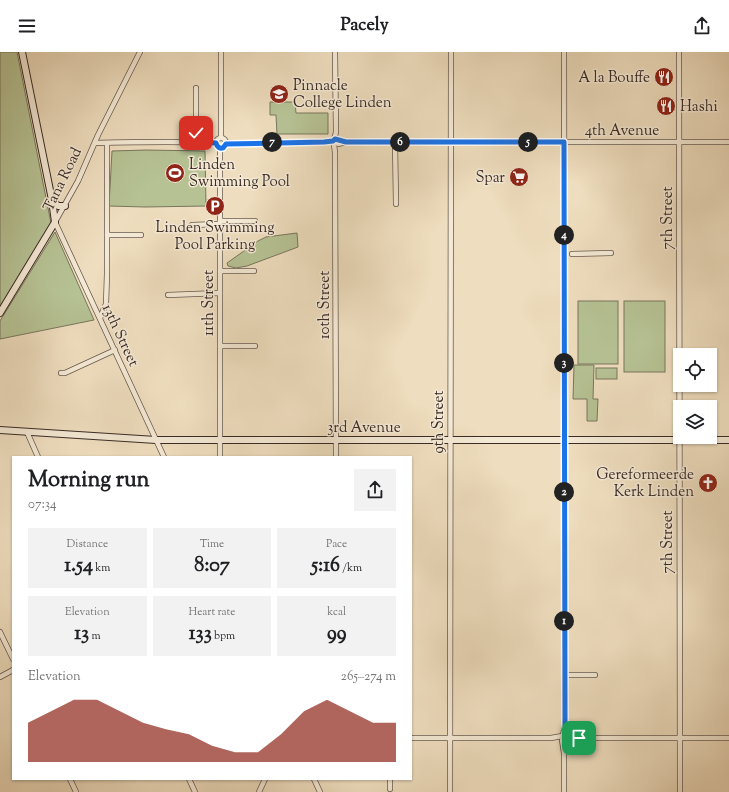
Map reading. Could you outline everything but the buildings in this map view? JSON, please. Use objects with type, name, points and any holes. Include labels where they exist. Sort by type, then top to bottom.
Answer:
[{"type":"main road","points":[[22,52],[52,200],[55,222]]},
{"type":"main road","points":[[52,200],[58,206],[65,206]]},
{"type":"main road","name":"Tana Road","points":[[0,313],[55,222]]},
{"type":"main road","name":"3rd Avenue","points":[[0,430],[156,440],[220,441],[673,440]]},
{"type":"main road","name":"3rd Avenue","points":[[717,440],[729,440]]},
{"type":"street","name":"Tana Road","points":[[55,222],[78,181],[140,52]]},
{"type":"street","points":[[95,143],[196,142],[216,143],[220,148],[223,148],[226,144],[222,138],[221,52]]},
{"type":"street","name":"10th Street","points":[[335,52],[336,456]]},
{"type":"street","name":"9th Street","points":[[450,792],[451,52]]},
{"type":"street","points":[[564,52],[564,792]]},
{"type":"street","name":"7th Street","points":[[679,52],[679,400]]},
{"type":"street","points":[[196,88],[196,142]]},
{"type":"street","points":[[216,143],[217,140],[222,138]]},
{"type":"street","name":"4th Avenue","points":[[226,144],[324,142],[729,142]]},
{"type":"street","points":[[395,142],[396,204]]},
{"type":"street","points":[[100,318],[106,301],[107,143]]},
{"type":"street","name":"11th Street","points":[[220,148],[220,456]]},
{"type":"street","points":[[192,225],[255,221]]},
{"type":"street","name":"13th Street","points":[[55,222],[164,456]]},
{"type":"street","points":[[107,235],[141,235]]},
{"type":"street","points":[[572,254],[611,253]]},
{"type":"street","points":[[220,271],[254,271]]},
{"type":"street","points":[[168,295],[220,293]]},
{"type":"street","points":[[220,346],[255,346]]},
{"type":"street","points":[[61,373],[65,373],[115,350]]},
{"type":"street","points":[[27,432],[38,456]]},
{"type":"street","name":"7th Street","points":[[679,444],[680,792]]},
{"type":"street","points":[[0,632],[12,657]]},
{"type":"street","points":[[0,677],[12,671]]},
{"type":"street","points":[[565,675],[596,674]]},
{"type":"street","points":[[412,738],[729,738]]},
{"type":"street","points":[[70,780],[76,792]]},
{"type":"street","points":[[189,780],[195,792]]},
{"type":"street","points":[[258,792],[265,780]]},
{"type":"street","points":[[314,780],[320,792]]},
{"type":"street","points":[[390,780],[390,789]]},
{"type":"green space","points":[[0,52],[17,52],[51,223],[0,307]]},
{"type":"green space","points":[[270,102],[295,102],[296,113],[328,113],[328,134],[277,134],[276,115],[270,115]]},
{"type":"green space","name":"Linden Swimming Pool","points":[[112,151],[205,151],[206,206],[109,206]]},
{"type":"green space","points":[[55,232],[94,320],[0,339],[0,321]]},
{"type":"green space","points":[[297,233],[298,247],[247,266],[236,268],[228,266],[227,263],[266,237]]},
{"type":"green space","points":[[578,301],[618,301],[618,364],[578,364]]},
{"type":"green space","points":[[624,301],[665,301],[665,372],[624,372]]},
{"type":"green space","points":[[574,365],[594,365],[593,399],[598,399],[597,421],[587,421],[587,399],[573,399]]},
{"type":"green space","points":[[596,368],[617,368],[617,379],[596,379]]},
{"type":"place","name":"A la Bouffe","points":[[664,77]]},
{"type":"place","name":"Pinnacle College Linden","points":[[279,94]]},
{"type":"place","name":"Hashi","points":[[666,106]]},
{"type":"place","name":"Linden Swimming Pool","points":[[175,173]]},
{"type":"place","name":"Spar","points":[[519,177]]},
{"type":"place","name":"Linden Swimming Pool Parking","points":[[215,206]]},
{"type":"place","name":"Gereformeerde Kerk Linden","points":[[708,483]]},
{"type":"route","points":[[196,133],[196,142],[216,143],[220,148],[225,147],[226,144],[324,142],[333,141],[335,139],[346,142],[564,142],[565,725],[567,736],[579,738]]}]
